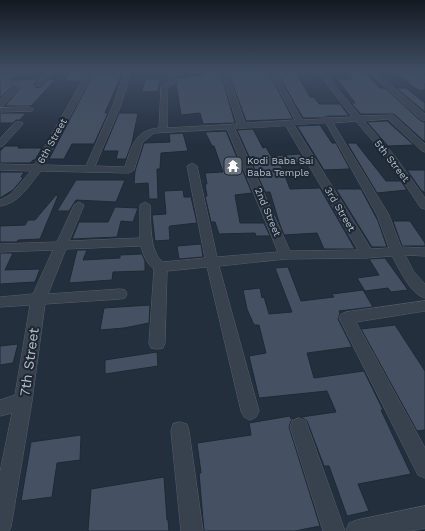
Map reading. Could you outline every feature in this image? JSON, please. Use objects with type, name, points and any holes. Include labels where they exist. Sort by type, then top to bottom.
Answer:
[{"type":"street","points":[[0,104],[8,96]]},
{"type":"street","name":"6th Street","points":[[0,203],[6,202],[14,197],[37,169],[77,96]]},
{"type":"street","points":[[89,170],[120,96]]},
{"type":"street","points":[[163,130],[164,96]]},
{"type":"street","points":[[232,96],[242,125]]},
{"type":"street","points":[[285,96],[298,121]]},
{"type":"street","name":"5th Street","points":[[340,96],[391,157],[425,206]]},
{"type":"street","points":[[399,96],[425,118]]},
{"type":"street","points":[[0,110],[29,109]]},
{"type":"street","points":[[0,167],[129,170],[139,140],[142,135],[152,131],[327,119],[390,117],[425,148]]},
{"type":"street","points":[[327,119],[346,149],[383,215],[396,251],[409,274],[425,293]]},
{"type":"street","name":"3rd Street","points":[[288,122],[367,254]]},
{"type":"street","points":[[0,144],[19,124]]},
{"type":"street","name":"2nd Street","points":[[230,126],[241,148],[286,255]]},
{"type":"street","points":[[192,166],[212,262],[250,411]]},
{"type":"street","name":"7th Street","points":[[0,526],[23,401],[38,300],[79,204]]},
{"type":"street","points":[[145,205],[147,242],[153,260],[161,267],[286,255],[367,254],[396,251],[425,252]]},
{"type":"street","points":[[0,248],[147,242]]},
{"type":"street","points":[[157,342],[161,267]]},
{"type":"street","points":[[0,302],[120,294]]},
{"type":"street","points":[[425,306],[346,318],[425,468]]},
{"type":"street","points":[[0,408],[23,401]]},
{"type":"street","points":[[299,427],[334,531]]},
{"type":"street","points":[[180,431],[192,531]]},
{"type":"street","points":[[357,531],[425,517]]},
{"type":"building","points":[[14,96],[40,96],[31,106],[5,106]]},
{"type":"building","points":[[82,96],[112,96],[105,113],[108,113],[94,144],[72,144],[64,159],[49,159]]},
{"type":"building","points":[[178,96],[227,96],[235,123],[203,124],[200,113],[181,115]]},
{"type":"building","points":[[237,96],[281,96],[293,119],[246,121]]},
{"type":"building","points":[[290,96],[314,97],[319,104],[340,104],[349,116],[327,116],[323,118],[303,118]]},
{"type":"building","points":[[350,96],[393,96],[421,121],[425,122],[425,142],[394,114],[361,114],[351,103],[355,103]]},
{"type":"building","points":[[405,96],[416,96],[425,103],[425,112]]},
{"type":"building","points":[[0,113],[26,113],[20,120],[16,120],[13,123],[0,123]]},
{"type":"building","points":[[119,113],[138,113],[132,143],[126,159],[116,159],[118,151],[103,151]]},
{"type":"building","points":[[387,121],[414,145],[388,146],[367,122]]},
{"type":"building","points":[[320,125],[332,143],[336,143],[350,169],[324,170],[297,126]]},
{"type":"building","points":[[253,129],[263,148],[266,147],[271,156],[300,154],[306,164],[281,165],[290,189],[320,188],[355,249],[324,249],[317,233],[284,235],[270,192],[265,192],[237,130]]},
{"type":"building","points":[[226,131],[252,193],[235,195],[240,223],[264,223],[270,236],[256,236],[255,233],[219,234],[215,222],[211,222],[205,196],[207,196],[205,184],[207,184],[205,173],[223,172],[214,146],[212,146],[205,132]]},
{"type":"building","points":[[183,133],[188,151],[161,153],[160,169],[157,169],[158,199],[149,199],[148,183],[134,184],[135,171],[144,143],[170,142],[169,134]]},
{"type":"building","points":[[347,143],[356,143],[386,181],[401,181],[407,190],[377,193]]},
{"type":"building","points":[[5,146],[19,146],[18,148],[42,148],[35,160],[30,163],[0,163],[0,151]]},
{"type":"building","points":[[407,170],[425,170],[425,193],[421,190]]},
{"type":"building","points":[[0,172],[24,172],[21,177],[23,178],[13,190],[0,198]]},
{"type":"building","points":[[76,180],[125,180],[116,202],[76,200],[69,211],[57,211]]},
{"type":"building","points":[[336,189],[361,189],[378,221],[387,247],[372,247]]},
{"type":"building","points":[[183,190],[184,197],[191,197],[197,223],[170,226],[170,240],[155,241],[152,215],[166,214],[164,191]]},
{"type":"building","points":[[56,195],[58,196],[40,239],[18,240],[17,242],[0,242],[0,226],[25,225],[28,220],[35,220]]},
{"type":"building","points":[[115,207],[138,208],[133,222],[121,221],[117,237],[72,239],[79,222],[108,222]]},
{"type":"building","points":[[393,221],[410,221],[425,243],[425,246],[402,246]]},
{"type":"building","points":[[201,244],[203,257],[179,259],[177,246]]},
{"type":"building","points":[[77,250],[87,250],[83,260],[120,258],[120,255],[142,254],[145,261],[145,271],[113,272],[112,280],[69,283]]},
{"type":"building","points":[[0,253],[13,253],[5,270],[40,269],[35,282],[0,284]]},
{"type":"building","points":[[385,258],[408,290],[391,292],[388,288],[365,291],[357,278],[379,275],[369,259]]},
{"type":"building","points":[[288,267],[301,301],[334,297],[332,294],[363,290],[373,307],[339,311],[340,313],[338,319],[352,347],[307,353],[314,378],[364,371],[411,474],[358,484],[369,511],[347,516],[329,466],[324,466],[307,421],[301,417],[336,412],[327,391],[259,398],[249,356],[266,353],[259,325],[254,325],[247,309],[243,290],[260,288],[262,298],[264,297],[269,314],[292,312],[275,268]]},
{"type":"building","points":[[150,305],[149,323],[124,328],[100,330],[104,308]]},
{"type":"building","points":[[395,325],[425,371],[425,430],[417,431],[361,329]]},
{"type":"building","points":[[18,344],[13,363],[0,365],[0,346]]},
{"type":"building","points":[[157,352],[158,366],[105,374],[105,360]]},
{"type":"building","points":[[290,416],[291,419],[295,418],[291,421],[289,427],[320,526],[295,531],[204,531],[199,473],[201,473],[197,443],[251,435],[249,423]]},
{"type":"building","points":[[81,435],[80,460],[57,463],[52,497],[21,501],[31,442]]},
{"type":"building","points":[[164,477],[169,531],[88,531],[91,489]]},
{"type":"place","name":"Kodi Baba Sai Baba Temple","points":[[233,166]]}]
